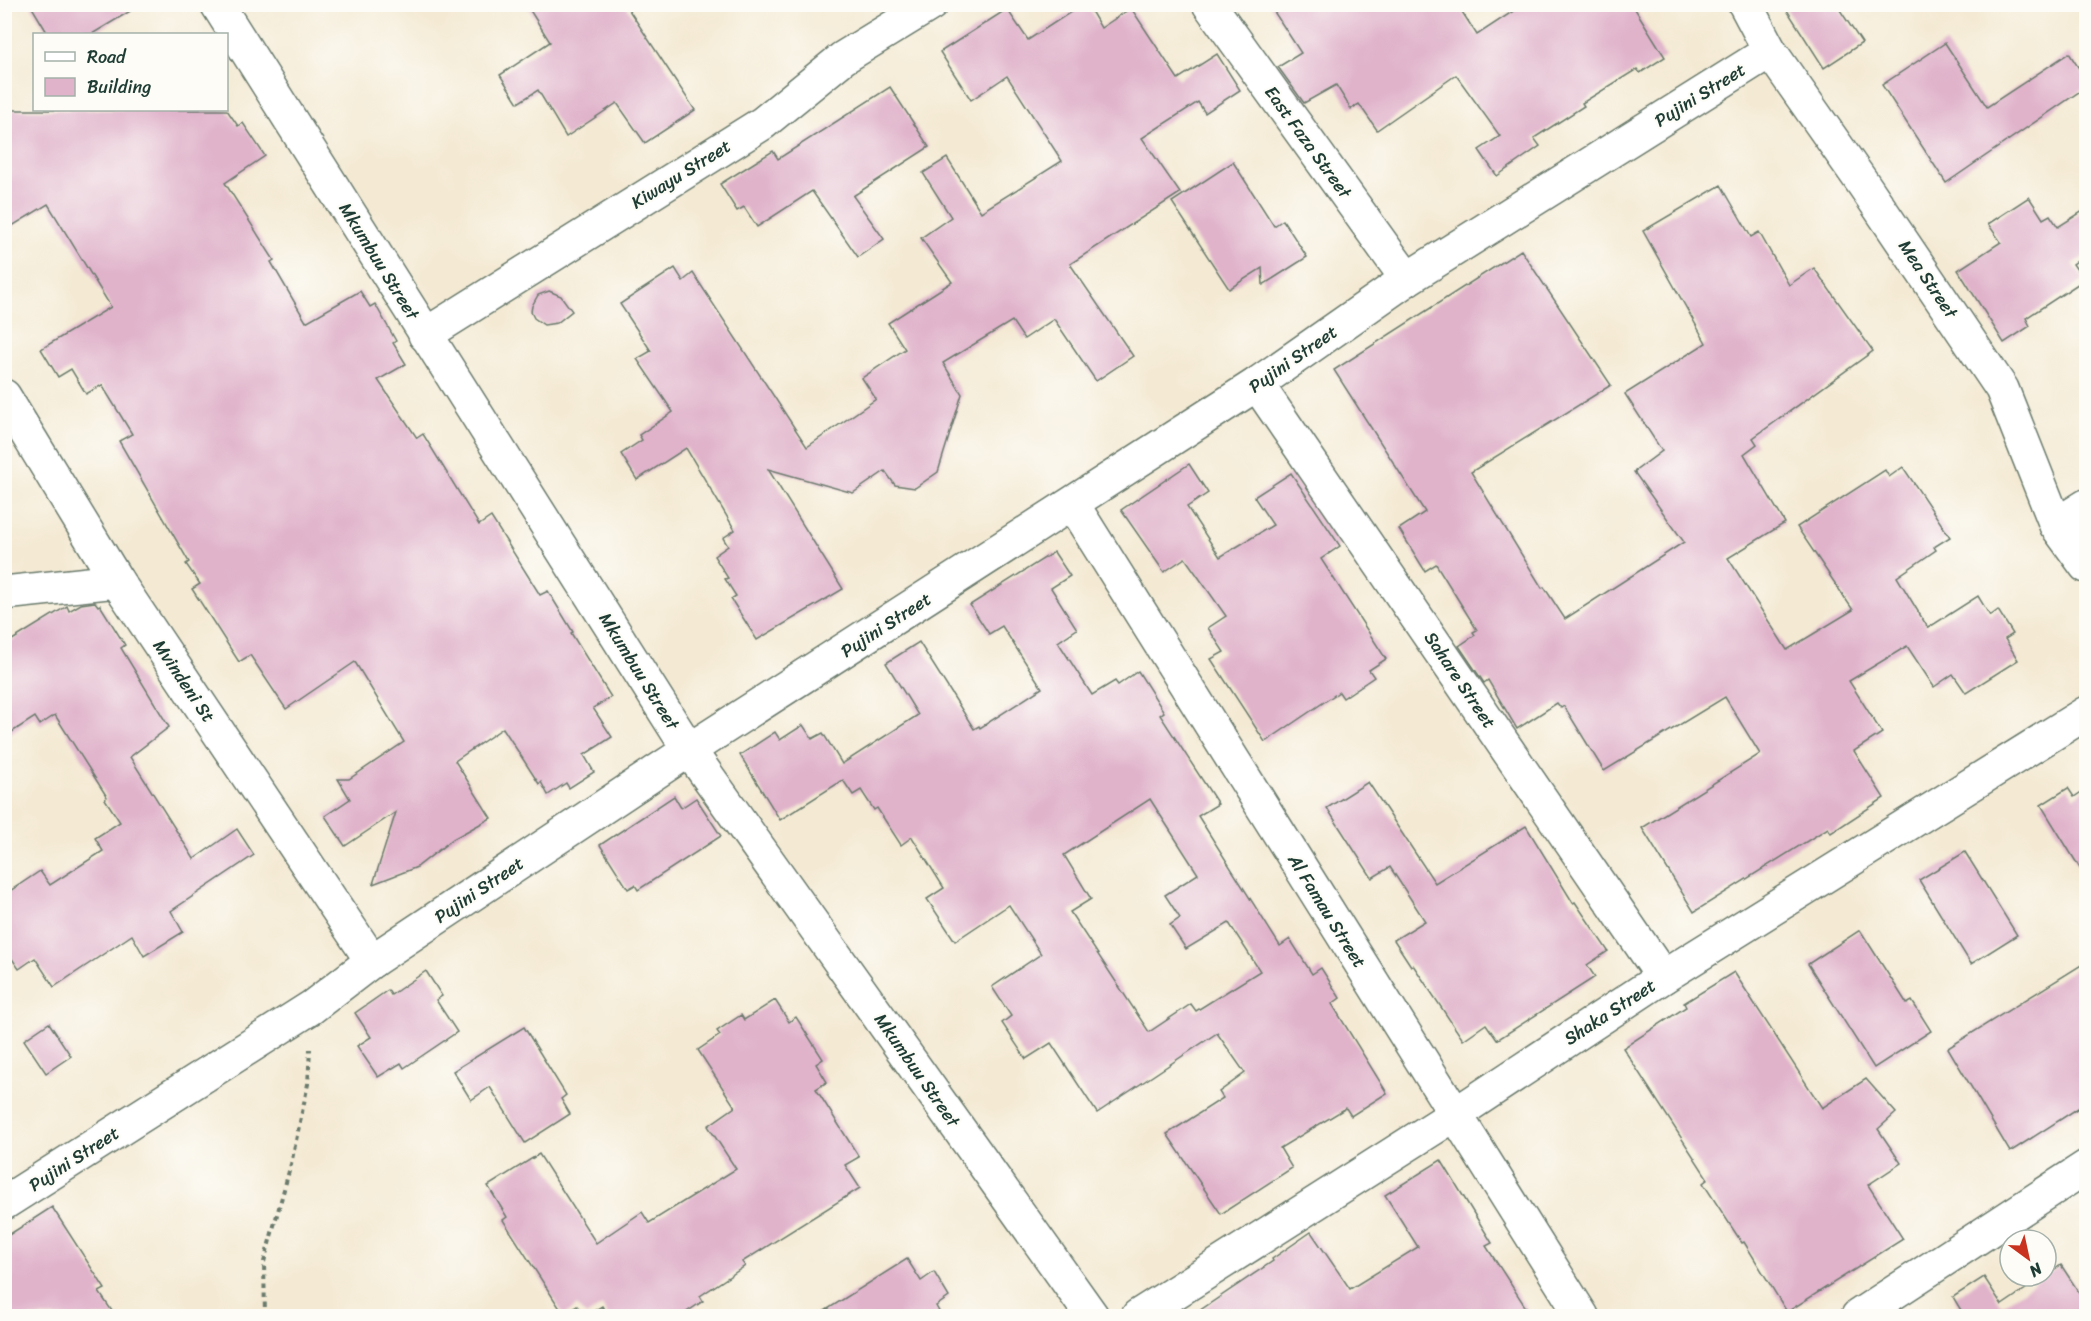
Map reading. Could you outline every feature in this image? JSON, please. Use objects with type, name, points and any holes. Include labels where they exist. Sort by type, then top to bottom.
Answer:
[{"type":"street","name":"Mkumbuu Street","points":[[218,4],[689,750],[1092,1317]]},
{"type":"street","name":"Kiwayu Street","points":[[425,334],[763,123],[843,58],[931,4]]},
{"type":"street","name":"East Faza Street","points":[[1209,4],[1407,279]]},
{"type":"street","name":"Mea Street","points":[[1745,4],[1770,51],[2002,389],[2056,525],[2086,566]]},
{"type":"street","name":"Pujini Street","points":[[4,1203],[312,1007],[372,961],[689,750],[1257,384],[1407,279],[1770,51]]},
{"type":"street","name":"Sahare Street","points":[[1257,384],[1663,977]]},
{"type":"street","name":"Mvindeni St","points":[[4,396],[117,581],[372,961]]},
{"type":"street","name":"Al Famau Street","points":[[1073,504],[1582,1317]]},
{"type":"street","points":[[2056,525],[2086,506]]},
{"type":"street","points":[[4,593],[117,581]]},
{"type":"street","name":"Shaka Street","points":[[1138,1317],[1454,1115],[1663,977],[2086,713]]},
{"type":"street","points":[[1858,1317],[2086,1167]]},
{"type":"path","points":[[265,1317],[264,1262],[291,1164],[308,1084],[312,1007]]},
{"type":"building","points":[[30,4],[142,4],[94,33],[47,33]]},
{"type":"building","points":[[526,4],[625,4],[695,110],[645,143],[617,103],[566,137],[538,90],[518,103],[500,75],[550,42]]},
{"type":"building","points":[[1083,4],[1087,4],[1101,28],[1131,8],[1178,79],[1217,54],[1240,90],[1205,113],[1198,102],[1142,138],[1180,193],[1070,264],[1133,356],[1096,381],[1054,319],[1024,339],[1012,321],[943,363],[962,394],[938,472],[915,488],[895,485],[885,471],[853,493],[768,469],[843,589],[757,640],[731,599],[736,596],[714,556],[728,546],[723,538],[735,530],[686,448],[637,480],[621,454],[642,440],[639,435],[673,412],[637,359],[651,351],[620,304],[675,268],[683,281],[693,273],[807,447],[876,399],[862,378],[905,349],[888,323],[952,282],[921,238],[951,217],[923,173],[947,158],[981,212],[1062,161],[1007,76],[971,100],[940,52],[1007,9],[1028,40]]},
{"type":"building","points":[[1269,4],[1457,4],[1477,35],[1524,4],[1632,4],[1665,57],[1640,73],[1637,69],[1582,103],[1584,106],[1534,138],[1540,146],[1497,176],[1479,150],[1500,136],[1456,75],[1377,130],[1359,104],[1351,109],[1336,85],[1304,103],[1278,67],[1301,53]]},
{"type":"building","points":[[1783,4],[1836,4],[1862,43],[1824,68]]},
{"type":"building","points":[[1945,43],[1987,107],[2069,53],[2086,79],[2086,87],[1946,183],[1882,85]]},
{"type":"building","points":[[890,87],[929,147],[853,196],[884,239],[858,257],[812,191],[757,227],[744,207],[737,211],[720,184],[773,151],[778,159]]},
{"type":"building","points":[[4,110],[228,111],[238,126],[243,123],[265,156],[225,183],[274,260],[271,262],[306,322],[360,291],[370,307],[375,304],[396,341],[393,343],[406,364],[378,380],[417,438],[423,434],[479,525],[491,517],[540,595],[548,591],[611,697],[593,708],[612,737],[584,755],[594,772],[569,788],[566,783],[548,795],[503,728],[455,761],[491,818],[453,839],[417,867],[373,884],[396,812],[345,846],[325,816],[350,799],[338,779],[349,779],[404,742],[355,662],[286,709],[250,655],[239,662],[192,589],[200,584],[186,564],[189,562],[119,441],[132,434],[102,385],[86,394],[71,369],[58,377],[41,349],[111,307],[48,204],[4,231]]},
{"type":"building","points":[[1233,162],[1274,226],[1283,220],[1307,257],[1263,285],[1262,268],[1229,289],[1172,202]]},
{"type":"building","points":[[1721,185],[1751,237],[1759,232],[1789,285],[1814,268],[1873,351],[1753,438],[1757,444],[1744,454],[1785,523],[1728,558],[1787,650],[1853,610],[1797,527],[1885,470],[1889,477],[1903,467],[1950,537],[1934,547],[1936,550],[1897,577],[1928,628],[1978,596],[1990,616],[1998,610],[2013,634],[2005,639],[2018,660],[1966,693],[1953,674],[1934,687],[1907,646],[1849,681],[1882,733],[1854,751],[1884,798],[1831,833],[1828,828],[1694,912],[1642,828],[1760,754],[1725,697],[1604,771],[1564,706],[1561,708],[1557,703],[1517,729],[1488,680],[1484,683],[1459,646],[1475,635],[1473,632],[1477,630],[1436,564],[1425,571],[1399,529],[1425,512],[1334,370],[1521,250],[1611,385],[1471,472],[1542,588],[1544,587],[1565,619],[1684,542],[1634,472],[1662,451],[1625,394],[1706,343],[1643,231]]},
{"type":"building","points":[[2029,197],[2043,219],[2050,215],[2058,227],[2086,209],[2086,255],[2073,264],[2084,280],[2026,318],[2030,326],[2004,343],[1958,270],[2001,242],[1988,224]]},
{"type":"building","points":[[549,291],[561,296],[572,311],[557,323],[544,325],[534,318],[531,312],[538,295]]},
{"type":"building","points":[[1189,464],[1208,493],[1187,507],[1220,557],[1273,525],[1254,497],[1291,473],[1340,546],[1321,559],[1386,659],[1369,670],[1374,677],[1343,698],[1339,692],[1265,742],[1211,659],[1224,652],[1208,628],[1226,616],[1185,558],[1164,572],[1121,510]]},
{"type":"building","points":[[1054,552],[1070,576],[1051,588],[1077,629],[1058,642],[1092,695],[1115,681],[1118,685],[1138,671],[1164,712],[1160,715],[1218,804],[1198,816],[1280,946],[1290,939],[1312,974],[1321,968],[1340,998],[1332,1004],[1387,1093],[1351,1116],[1346,1108],[1280,1148],[1292,1168],[1221,1214],[1167,1134],[1223,1098],[1219,1092],[1245,1073],[1217,1033],[1097,1113],[1051,1043],[1026,1059],[1002,1023],[1011,1016],[992,987],[1041,954],[1009,905],[955,941],[927,899],[944,888],[912,837],[901,845],[877,808],[874,810],[861,790],[853,795],[843,780],[780,820],[740,755],[775,732],[780,740],[803,725],[812,739],[823,733],[842,764],[918,715],[886,663],[919,642],[974,729],[979,726],[980,728],[1042,688],[1002,626],[989,634],[970,605]],"holes":[[[1150,799],[1198,874],[1165,895],[1180,918],[1170,925],[1186,949],[1229,923],[1260,971],[1196,1011],[1191,1004],[1149,1032],[1070,912],[1091,899],[1064,855]]]},
{"type":"building","points":[[95,602],[98,606],[100,605],[125,645],[121,648],[169,727],[130,757],[194,859],[237,829],[254,855],[171,911],[183,932],[144,956],[132,935],[54,987],[35,958],[19,969],[4,947],[4,895],[40,871],[50,885],[103,851],[95,838],[120,822],[105,799],[107,797],[55,715],[40,725],[35,717],[4,737],[4,645],[67,606],[69,611],[81,604]]},
{"type":"building","points":[[1368,782],[1435,883],[1526,826],[1573,903],[1575,902],[1608,951],[1587,965],[1595,977],[1497,1040],[1486,1024],[1463,1040],[1394,940],[1425,921],[1390,867],[1372,878],[1327,808]]},
{"type":"building","points":[[2068,788],[2074,797],[2086,789],[2086,878],[2041,805]]},
{"type":"building","points":[[674,796],[681,808],[696,798],[721,836],[638,890],[635,885],[628,889],[600,845]]},
{"type":"building","points":[[1965,852],[2017,935],[1971,964],[1919,880]]},
{"type":"building","points":[[1860,930],[1907,1004],[1912,1001],[1931,1031],[1874,1068],[1808,964]]},
{"type":"building","points":[[2086,962],[2086,1103],[2010,1152],[1948,1048]]},
{"type":"building","points":[[426,971],[442,996],[436,1000],[457,1032],[404,1068],[401,1063],[378,1077],[357,1046],[371,1037],[355,1013],[388,990],[391,995]]},
{"type":"building","points":[[1734,972],[1822,1108],[1866,1079],[1896,1113],[1878,1129],[1901,1163],[1868,1185],[1903,1239],[1787,1312],[1744,1242],[1742,1243],[1703,1183],[1708,1179],[1623,1048],[1686,1007],[1684,1003]]},
{"type":"building","points":[[775,1000],[789,1022],[796,1017],[823,1059],[816,1064],[827,1082],[816,1089],[859,1157],[845,1165],[860,1188],[742,1262],[745,1266],[700,1296],[703,1301],[679,1317],[609,1317],[602,1306],[586,1316],[577,1306],[564,1315],[503,1220],[507,1217],[488,1186],[539,1154],[596,1243],[642,1212],[649,1223],[736,1169],[708,1126],[735,1107],[698,1050],[720,1035],[717,1031],[741,1015],[744,1020]]},
{"type":"building","points":[[49,1023],[71,1056],[46,1073],[24,1040]]},
{"type":"building","points":[[524,1027],[566,1095],[561,1099],[570,1114],[525,1143],[490,1087],[471,1100],[453,1071]]},
{"type":"building","points":[[1441,1160],[1492,1243],[1486,1246],[1532,1317],[1190,1317],[1273,1261],[1272,1259],[1311,1232],[1350,1289],[1418,1247],[1385,1195]]},
{"type":"building","points":[[52,1207],[105,1289],[99,1292],[116,1317],[4,1317],[4,1238]]},
{"type":"building","points":[[907,1259],[921,1281],[934,1272],[949,1297],[936,1306],[942,1317],[815,1317]]},
{"type":"building","points":[[2061,1265],[2086,1303],[2086,1317],[1965,1317],[1953,1297],[1984,1277],[2002,1305],[2027,1288],[2058,1288],[2058,1267]]}]
